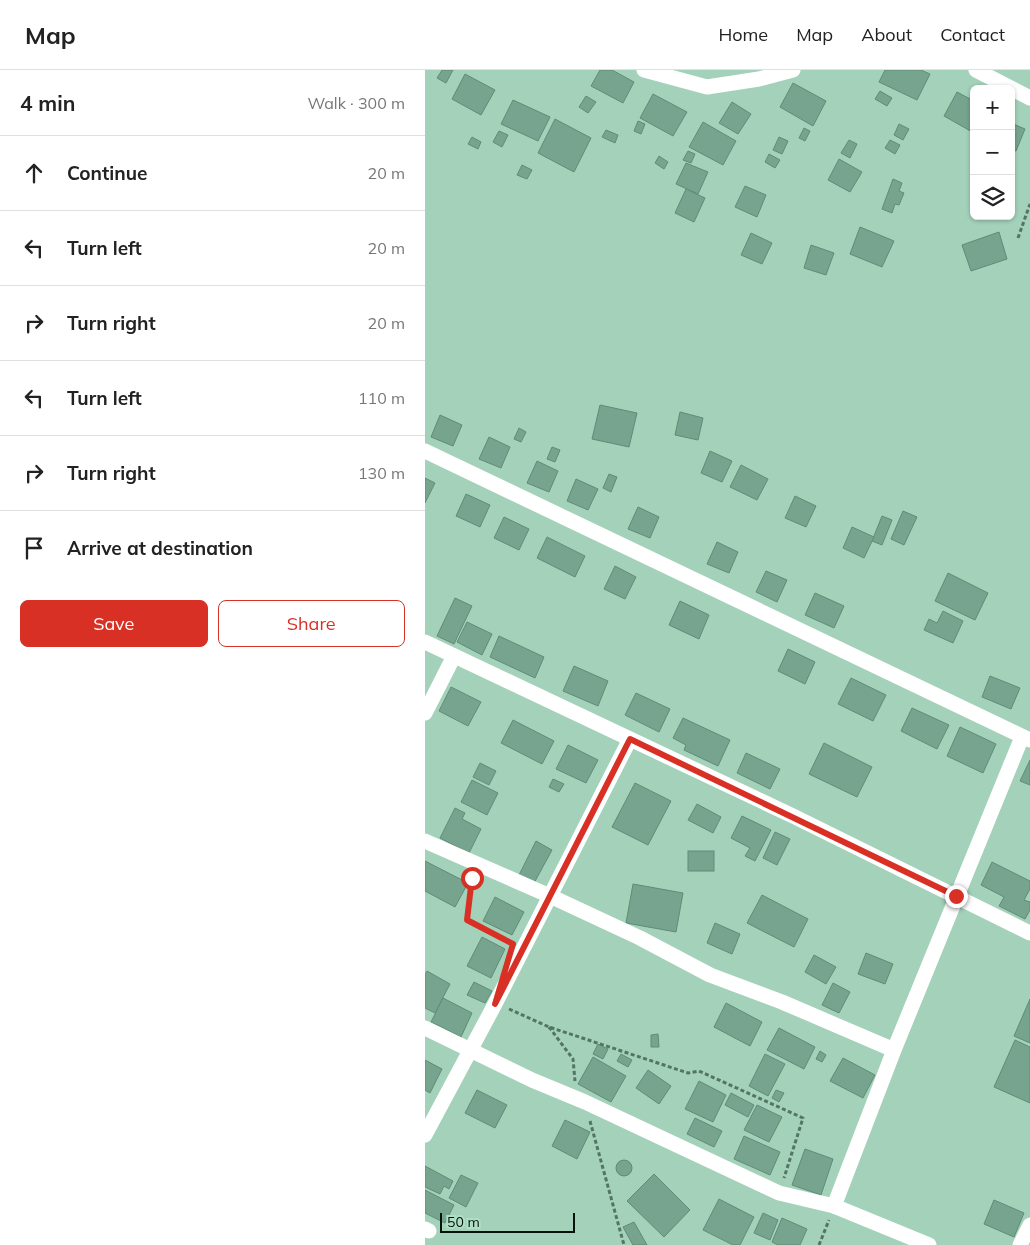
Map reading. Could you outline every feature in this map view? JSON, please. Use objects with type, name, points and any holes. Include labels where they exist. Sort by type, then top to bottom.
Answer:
[{"type":"street","points":[[649,71],[707,87],[759,79],[793,70]]},
{"type":"street","points":[[976,70],[1030,98]]},
{"type":"street","points":[[425,451],[1026,738],[956,896],[834,1206]]},
{"type":"street","points":[[425,642],[1030,933]]},
{"type":"street","points":[[425,713],[454,656]]},
{"type":"street","points":[[425,1136],[471,1051],[630,739]]},
{"type":"street","points":[[425,841],[640,938],[710,975],[782,1002],[894,1050]]},
{"type":"street","points":[[425,1028],[532,1080],[585,1102],[779,1193],[834,1206],[929,1245]]},
{"type":"street","points":[[1020,1245],[1030,1225]]},
{"type":"path","points":[[1017,238],[1030,204]]},
{"type":"path","points":[[464,874],[472,878],[467,920],[513,944]]},
{"type":"path","points":[[495,1004],[549,1027],[688,1073],[699,1071],[803,1118],[779,1193]]},
{"type":"path","points":[[549,1027],[573,1059],[575,1081],[585,1102],[624,1245]]},
{"type":"path","points":[[819,1245],[834,1206]]},
{"type":"building","points":[[442,70],[453,70],[446,83],[437,78]]},
{"type":"building","points":[[600,70],[612,70],[634,82],[623,103],[591,86]]},
{"type":"building","points":[[885,70],[921,70],[930,74],[917,100],[879,82]]},
{"type":"building","points":[[465,74],[495,90],[481,115],[452,99]]},
{"type":"building","points":[[793,83],[826,101],[813,126],[780,107]]},
{"type":"building","points":[[880,91],[892,98],[887,106],[875,99]]},
{"type":"building","points":[[957,92],[970,99],[970,131],[944,116]]},
{"type":"building","points":[[653,94],[687,112],[673,136],[640,118]]},
{"type":"building","points":[[586,96],[596,102],[588,113],[579,107]]},
{"type":"building","points":[[513,100],[550,117],[538,141],[501,124]]},
{"type":"building","points":[[732,102],[751,114],[738,134],[719,123]]},
{"type":"building","points":[[555,119],[591,138],[574,172],[538,153]]},
{"type":"building","points":[[638,121],[645,124],[641,134],[634,131]]},
{"type":"building","points":[[703,122],[736,141],[723,165],[689,147]]},
{"type":"building","points":[[899,124],[909,129],[903,140],[894,135]]},
{"type":"building","points":[[1015,125],[1025,129],[1015,151]]},
{"type":"building","points":[[804,128],[810,131],[805,141],[799,138]]},
{"type":"building","points":[[606,130],[618,135],[615,143],[602,137]]},
{"type":"building","points":[[499,131],[508,135],[502,147],[493,142]]},
{"type":"building","points":[[472,137],[481,142],[478,149],[468,144]]},
{"type":"building","points":[[779,137],[788,141],[782,154],[773,150]]},
{"type":"building","points":[[849,140],[857,144],[850,158],[841,153]]},
{"type":"building","points":[[890,140],[900,145],[895,154],[885,148]]},
{"type":"building","points":[[688,151],[695,154],[691,163],[683,160]]},
{"type":"building","points":[[769,154],[780,160],[775,168],[765,162]]},
{"type":"building","points":[[659,156],[668,162],[664,169],[655,163]]},
{"type":"building","points":[[839,159],[862,172],[850,192],[828,180]]},
{"type":"building","points":[[686,163],[708,172],[698,194],[676,184]]},
{"type":"building","points":[[522,165],[532,170],[527,179],[517,175]]},
{"type":"building","points":[[893,179],[902,183],[899,191],[904,193],[899,205],[895,204],[892,213],[882,209]]},
{"type":"building","points":[[745,186],[766,195],[757,217],[735,207]]},
{"type":"building","points":[[686,189],[705,198],[694,222],[675,213]]},
{"type":"building","points":[[860,227],[894,241],[882,267],[850,254]]},
{"type":"building","points":[[999,232],[1007,259],[971,271],[962,245]]},
{"type":"building","points":[[751,233],[772,243],[762,264],[741,255]]},
{"type":"building","points":[[811,245],[834,253],[826,275],[804,268]]},
{"type":"building","points":[[600,405],[637,413],[629,447],[592,439]]},
{"type":"building","points":[[680,412],[703,418],[698,440],[675,435]]},
{"type":"building","points":[[440,415],[462,425],[453,446],[431,437]]},
{"type":"building","points":[[519,428],[526,432],[521,442],[514,439]]},
{"type":"building","points":[[489,437],[510,447],[501,468],[479,459]]},
{"type":"building","points":[[552,447],[560,450],[555,462],[547,459]]},
{"type":"building","points":[[710,451],[732,461],[722,482],[701,473]]},
{"type":"building","points":[[537,461],[558,471],[549,492],[527,483]]},
{"type":"building","points":[[741,465],[768,479],[757,500],[730,487]]},
{"type":"building","points":[[609,474],[617,477],[611,492],[603,488]]},
{"type":"building","points":[[425,478],[435,483],[425,503]]},
{"type":"building","points":[[576,479],[598,489],[588,510],[567,501]]},
{"type":"building","points":[[466,494],[490,505],[480,527],[456,516]]},
{"type":"building","points":[[795,496],[816,506],[806,527],[785,518]]},
{"type":"building","points":[[638,507],[659,517],[650,538],[628,529]]},
{"type":"building","points":[[903,511],[917,517],[904,545],[891,539]]},
{"type":"building","points":[[882,516],[892,520],[882,545],[872,541]]},
{"type":"building","points":[[504,517],[529,529],[519,550],[494,538]]},
{"type":"building","points":[[852,527],[874,537],[864,558],[843,548]]},
{"type":"building","points":[[547,537],[585,556],[575,577],[537,558]]},
{"type":"building","points":[[717,542],[738,552],[729,573],[707,564]]},
{"type":"building","points":[[615,566],[636,577],[625,599],[604,589]]},
{"type":"building","points":[[766,571],[787,580],[777,602],[756,592]]},
{"type":"building","points":[[948,573],[988,593],[975,620],[935,601]]},
{"type":"building","points":[[815,593],[844,606],[834,628],[805,615]]},
{"type":"building","points":[[455,598],[472,606],[454,644],[437,636]]},
{"type":"building","points":[[680,601],[709,615],[699,639],[669,625]]},
{"type":"building","points":[[943,611],[963,621],[953,643],[924,630],[929,619],[937,623]]},
{"type":"building","points":[[467,622],[492,634],[482,655],[457,642]]},
{"type":"building","points":[[499,636],[544,657],[535,678],[490,657]]},
{"type":"building","points":[[788,649],[815,662],[805,684],[778,671]]},
{"type":"building","points":[[574,666],[608,681],[598,706],[563,691]]},
{"type":"building","points":[[990,676],[1020,688],[1011,709],[982,697]]},
{"type":"building","points":[[851,678],[886,695],[873,721],[838,704]]},
{"type":"building","points":[[451,687],[481,702],[468,726],[439,711]]},
{"type":"building","points":[[636,693],[670,709],[659,732],[625,715]]},
{"type":"building","points":[[912,708],[949,725],[937,749],[901,731]]},
{"type":"building","points":[[683,718],[730,740],[718,766],[684,750],[686,745],[673,738]]},
{"type":"building","points":[[513,720],[554,741],[542,764],[501,743]]},
{"type":"building","points":[[960,727],[996,744],[983,773],[947,756]]},
{"type":"building","points":[[824,743],[872,767],[857,797],[809,774]]},
{"type":"building","points":[[568,745],[598,760],[586,783],[556,769]]},
{"type":"building","points":[[746,753],[780,769],[770,789],[737,773]]},
{"type":"building","points":[[1030,760],[1030,785],[1020,781]]},
{"type":"building","points":[[480,763],[496,771],[489,785],[473,777]]},
{"type":"building","points":[[553,779],[564,784],[559,792],[549,787]]},
{"type":"building","points":[[472,780],[498,793],[487,815],[461,802]]},
{"type":"building","points":[[635,783],[671,801],[648,845],[612,827]]},
{"type":"building","points":[[697,804],[721,817],[713,833],[688,820]]},
{"type":"building","points":[[455,808],[465,813],[462,819],[481,829],[469,853],[440,838]]},
{"type":"building","points":[[742,816],[771,830],[755,861],[745,856],[750,848],[731,838]]},
{"type":"building","points":[[775,832],[790,839],[777,865],[763,858]]},
{"type":"building","points":[[536,841],[552,850],[533,885],[518,877]]},
{"type":"building","points":[[688,851],[714,851],[714,871],[688,871]]},
{"type":"building","points":[[425,861],[468,883],[455,907],[425,891]]},
{"type":"building","points":[[992,862],[1030,881],[1030,889],[1024,900],[1030,902],[1030,910],[1025,919],[999,906],[1004,897],[981,885]]},
{"type":"building","points":[[633,884],[683,893],[676,932],[626,923]]},
{"type":"building","points":[[762,895],[808,919],[794,947],[747,923]]},
{"type":"building","points":[[495,897],[524,912],[512,935],[483,921]]},
{"type":"building","points":[[715,923],[740,934],[732,954],[707,943]]},
{"type":"building","points":[[482,937],[505,949],[491,978],[467,966]]},
{"type":"building","points":[[866,953],[893,964],[885,984],[858,974]]},
{"type":"building","points":[[814,955],[836,967],[826,984],[805,972]]},
{"type":"building","points":[[427,971],[450,984],[435,1013],[425,1008],[425,974]]},
{"type":"building","points":[[474,982],[492,991],[485,1003],[467,995]]},
{"type":"building","points":[[833,983],[850,992],[839,1013],[822,1005]]},
{"type":"building","points":[[443,998],[472,1013],[461,1037],[431,1022]]},
{"type":"building","points":[[1030,999],[1030,1043],[1014,1036]]},
{"type":"building","points":[[726,1003],[762,1022],[750,1046],[714,1027]]},
{"type":"building","points":[[779,1028],[815,1047],[804,1069],[767,1050]]},
{"type":"building","points":[[658,1034],[659,1047],[651,1047],[651,1035]]},
{"type":"building","points":[[1015,1040],[1030,1047],[1030,1103],[994,1087]]},
{"type":"building","points":[[598,1044],[608,1049],[603,1059],[593,1054]]},
{"type":"building","points":[[820,1051],[826,1055],[822,1062],[816,1059]]},
{"type":"building","points":[[621,1054],[632,1060],[628,1067],[617,1061]]},
{"type":"building","points":[[765,1054],[785,1064],[768,1096],[749,1086]]},
{"type":"building","points":[[593,1057],[626,1076],[611,1102],[578,1084]]},
{"type":"building","points":[[843,1058],[875,1075],[863,1098],[830,1081]]},
{"type":"building","points":[[425,1060],[442,1069],[430,1093],[425,1090]]},
{"type":"building","points":[[648,1070],[671,1086],[659,1104],[636,1088]]},
{"type":"building","points":[[699,1081],[726,1095],[713,1122],[685,1109]]},
{"type":"building","points":[[477,1090],[507,1105],[495,1128],[465,1113]]},
{"type":"building","points":[[776,1090],[784,1093],[779,1102],[772,1098]]},
{"type":"building","points":[[731,1093],[754,1105],[748,1117],[725,1105]]},
{"type":"building","points":[[757,1105],[782,1117],[769,1142],[744,1130]]},
{"type":"building","points":[[695,1118],[722,1131],[714,1147],[687,1134]]},
{"type":"building","points":[[565,1120],[590,1132],[577,1159],[552,1146]]},
{"type":"building","points":[[744,1136],[780,1152],[770,1175],[734,1159]]},
{"type":"building","points":[[805,1149],[833,1159],[821,1195],[792,1185]]},
{"type":"building","points":[[624,1160],[630,1162],[632,1168],[630,1174],[624,1176],[618,1174],[616,1168],[618,1162]]},
{"type":"building","points":[[425,1166],[453,1181],[449,1189],[444,1186],[440,1194],[425,1187]]},
{"type":"building","points":[[654,1174],[690,1210],[664,1237],[627,1201]]},
{"type":"building","points":[[461,1175],[478,1183],[466,1207],[449,1198]]},
{"type":"building","points":[[425,1190],[454,1205],[445,1223],[425,1213]]},
{"type":"building","points":[[719,1199],[754,1217],[740,1245],[733,1245],[703,1230]]},
{"type":"building","points":[[994,1200],[1024,1213],[1014,1237],[984,1224]]},
{"type":"building","points":[[763,1213],[778,1220],[770,1240],[754,1233]]},
{"type":"building","points":[[782,1218],[807,1229],[800,1245],[778,1245],[772,1242]]},
{"type":"building","points":[[634,1222],[647,1245],[633,1245],[623,1227]]},
{"type":"route","points":[[472,878],[467,920],[513,944],[495,1004],[630,739],[956,896]]}]
